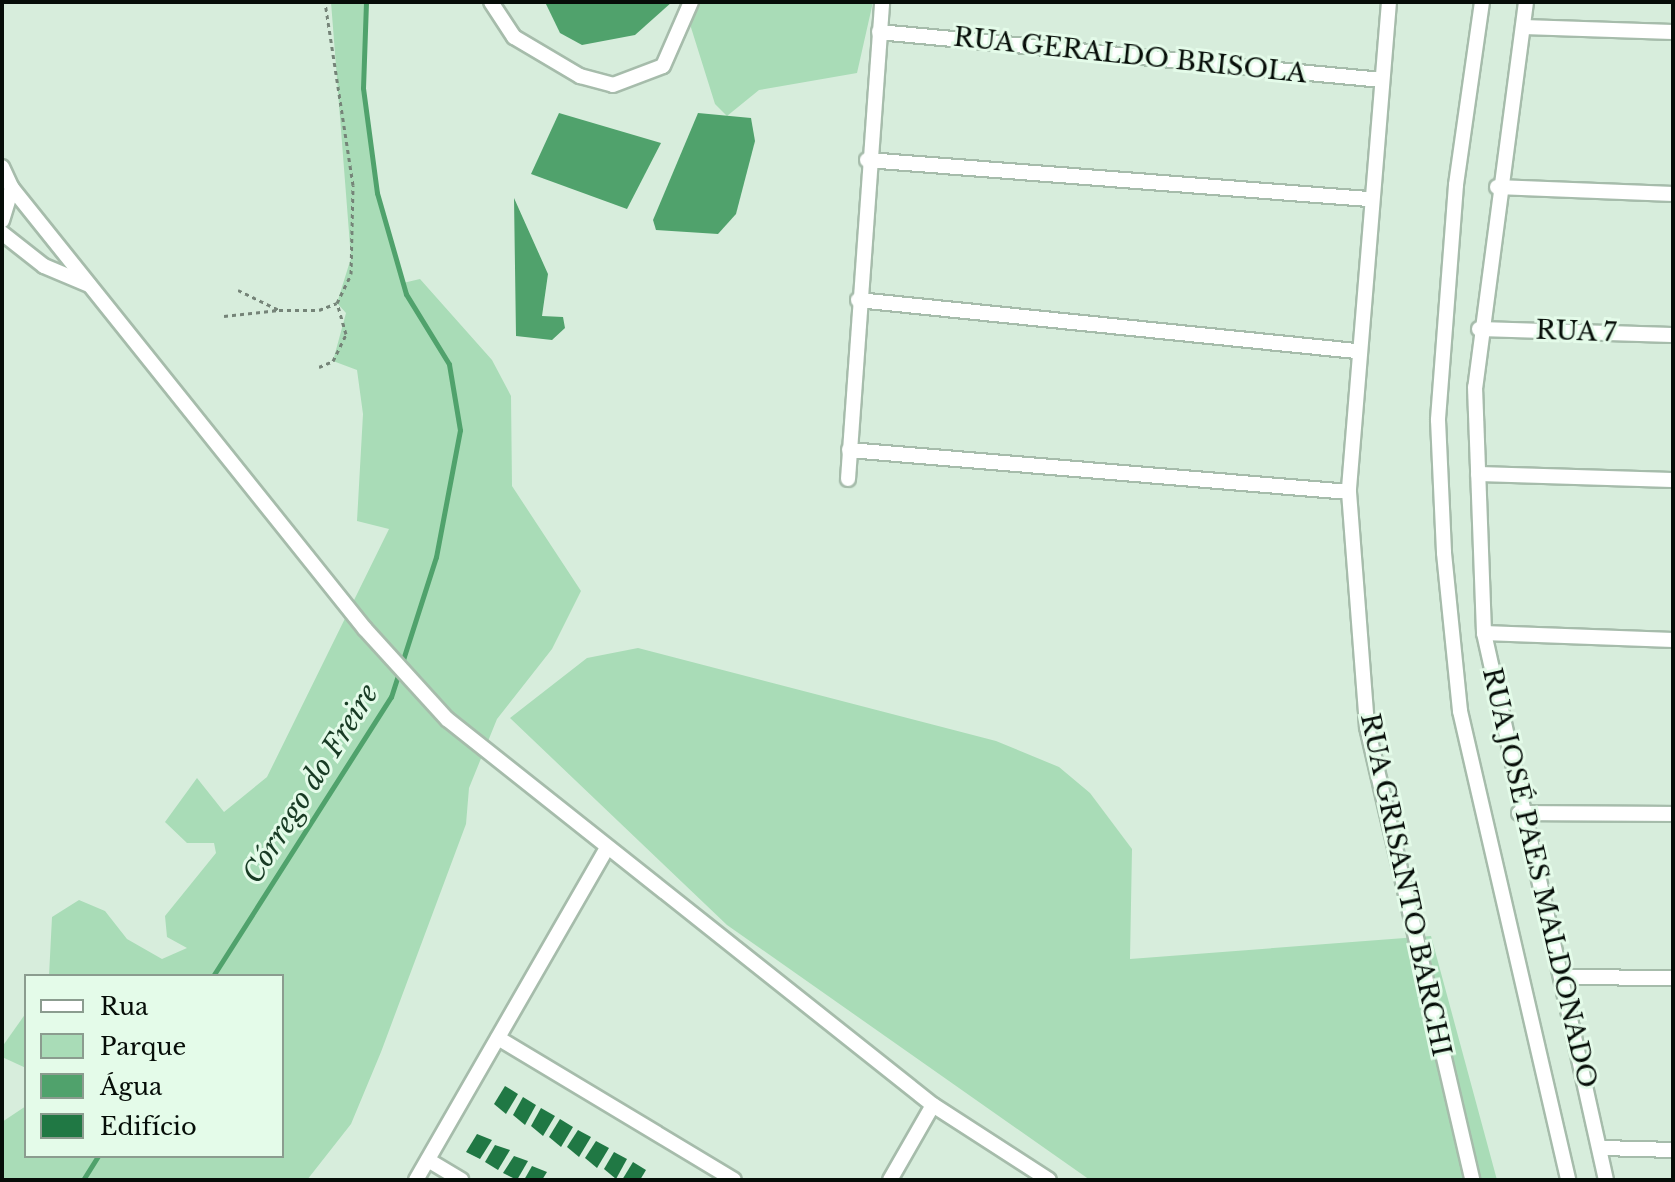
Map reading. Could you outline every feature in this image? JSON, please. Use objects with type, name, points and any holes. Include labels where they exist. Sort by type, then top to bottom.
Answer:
[{"type":"street","points":[[491,2],[514,37],[580,76],[613,85],[663,66],[691,2]]},
{"type":"street","points":[[848,479],[867,160],[882,2]]},
{"type":"street","points":[[858,300],[1356,351],[1389,2]]},
{"type":"street","name":"RUA JOSÉ PAES MALDONADO","points":[[1482,2],[1456,185],[1439,405],[1444,553],[1460,711],[1568,1180]]},
{"type":"street","name":"RUA JOSÉ PAES MALDONADO","points":[[1526,2],[1479,329],[1478,474],[1484,633],[1519,813],[1602,1148],[1606,1180]]},
{"type":"street","points":[[1523,27],[1673,32]]},
{"type":"street","name":"RUA GERALDO BRISOLA","points":[[879,32],[1382,80]]},
{"type":"street","points":[[867,160],[1368,199]]},
{"type":"street","points":[[2,167],[12,188],[365,629],[447,719],[605,851],[933,1105],[1049,1180]]},
{"type":"street","points":[[1497,187],[1673,194]]},
{"type":"street","points":[[2,220],[12,188]]},
{"type":"street","points":[[2,233],[44,266],[89,285]]},
{"type":"street","name":"RUA 7","points":[[1479,329],[1673,335]]},
{"type":"street","name":"RUA GRISANTO BARCHI","points":[[1356,351],[1349,492],[1367,727],[1472,1180]]},
{"type":"street","points":[[849,450],[1349,492]]},
{"type":"street","points":[[1478,474],[1673,480]]},
{"type":"street","points":[[1484,633],[1673,640]]},
{"type":"street","points":[[1519,813],[1673,814]]},
{"type":"street","points":[[416,1180],[605,851]]},
{"type":"street","points":[[1561,977],[1673,978]]},
{"type":"street","points":[[498,1038],[734,1180]]},
{"type":"street","points":[[890,1180],[933,1105]]},
{"type":"street","points":[[1602,1148],[1673,1150]]},
{"type":"street","points":[[428,1160],[461,1180]]},
{"type":"path","points":[[319,367],[333,361],[346,334],[337,303],[351,274],[353,185],[325,2]]},
{"type":"path","points":[[238,290],[279,310]]},
{"type":"path","points":[[224,316],[337,303]]},
{"type":"green space","points":[[331,2],[366,2],[363,88],[377,193],[403,283],[420,279],[492,360],[511,396],[512,486],[581,591],[552,649],[497,719],[469,788],[466,824],[381,1052],[351,1124],[307,1180],[2,1180],[2,1122],[24,1107],[24,1158],[284,1158],[284,974],[49,974],[52,917],[79,900],[105,911],[127,939],[162,959],[187,948],[167,937],[165,916],[216,853],[214,843],[187,843],[165,822],[197,778],[224,812],[267,777],[389,529],[357,521],[363,414],[357,370],[333,361],[346,313],[337,303],[351,258]]},
{"type":"green space","points":[[683,2],[873,2],[857,73],[759,90],[727,116],[715,104]]},
{"type":"green space","points":[[638,648],[996,741],[1059,767],[1090,793],[1132,849],[1130,959],[1431,936],[1497,1180],[1090,1180],[727,925],[510,718],[587,658]]},
{"type":"green space","points":[[24,1016],[24,1067],[2,1057],[2,1047]]},
{"type":"water","points":[[545,2],[672,2],[635,35],[582,45],[560,33]]},
{"type":"water","points":[[559,113],[661,143],[627,209],[531,174]]},
{"type":"water","points":[[698,113],[751,118],[755,141],[736,214],[718,234],[656,230],[653,220]]},
{"type":"water","points":[[514,198],[548,274],[542,316],[563,317],[565,328],[552,340],[516,336]]},
{"type":"building","points":[[505,1086],[518,1094],[506,1114],[494,1104]]},
{"type":"building","points":[[523,1097],[536,1105],[525,1125],[513,1115]]},
{"type":"building","points":[[541,1108],[555,1116],[543,1136],[531,1126]]},
{"type":"building","points":[[560,1119],[573,1127],[561,1147],[549,1137]]},
{"type":"building","points":[[578,1130],[591,1137],[579,1157],[567,1147]]},
{"type":"building","points":[[477,1134],[492,1140],[480,1159],[466,1152]]},
{"type":"building","points":[[596,1141],[609,1148],[597,1168],[585,1158]]},
{"type":"building","points":[[495,1145],[510,1150],[498,1170],[485,1162]]},
{"type":"building","points":[[614,1152],[627,1159],[616,1179],[604,1169]]},
{"type":"building","points":[[514,1156],[528,1161],[517,1180],[503,1173]]},
{"type":"building","points":[[633,1162],[646,1170],[640,1180],[622,1180]]},
{"type":"building","points":[[532,1166],[547,1172],[542,1180],[524,1180]]},
{"type":"waterway","name":"Córrego do Freire","points":[[214,974],[391,697],[436,557],[460,430],[449,364],[406,294],[377,193],[363,88],[366,2]]},
{"type":"waterway","name":"Córrego do Freire","points":[[83,1180],[97,1158]]}]
